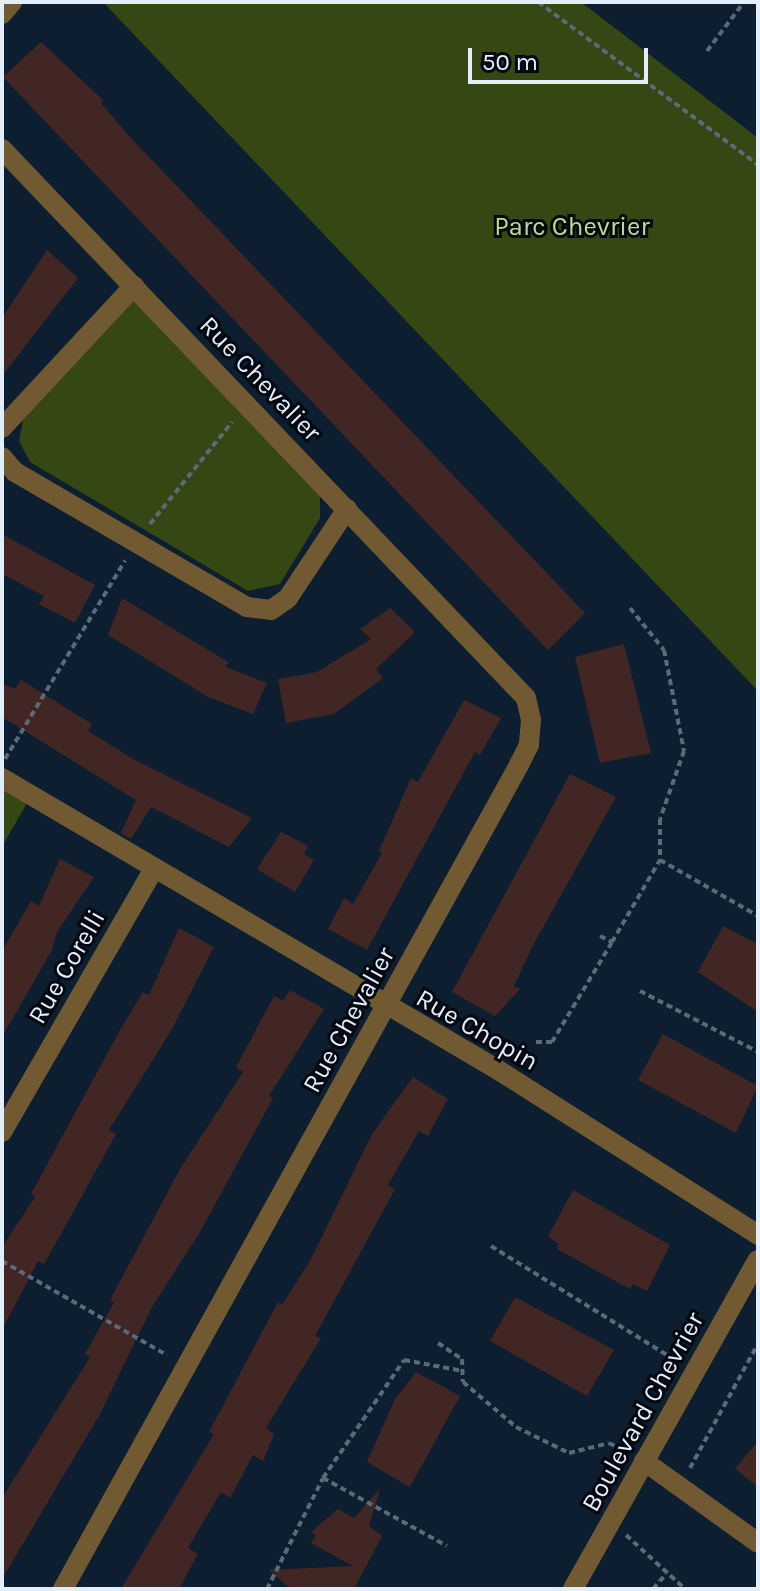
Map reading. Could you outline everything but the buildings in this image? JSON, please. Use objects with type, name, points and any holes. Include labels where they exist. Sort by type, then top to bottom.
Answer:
[{"type":"street","points":[[2,14],[12,2]]},
{"type":"street","name":"Rue Chevalier","points":[[2,149],[526,698],[531,720],[519,765],[63,1589]]},
{"type":"street","points":[[2,428],[134,286]]},
{"type":"street","points":[[2,457],[15,472],[247,607],[271,610],[288,598],[347,509]]},
{"type":"street","name":"Rue Chopin","points":[[2,778],[386,1008],[495,1068],[758,1235]]},
{"type":"street","name":"Rue Corelli","points":[[2,1132],[154,869]]},
{"type":"street","name":"Boulevard Chevrier","points":[[573,1589],[758,1260]]},
{"type":"street","points":[[644,1461],[682,1484],[758,1543]]},
{"type":"path","points":[[538,2],[758,165]]},
{"type":"path","points":[[707,51],[744,2]]},
{"type":"path","points":[[2,764],[136,542],[247,404]]},
{"type":"path","points":[[536,1042],[552,1042],[660,860],[660,816],[684,751],[664,650],[630,608]]},
{"type":"path","points":[[660,860],[758,916]]},
{"type":"path","points":[[600,936],[612,942]]},
{"type":"path","points":[[640,991],[758,1052]]},
{"type":"path","points":[[491,1246],[675,1360]]},
{"type":"path","points":[[2,1261],[185,1365]]},
{"type":"path","points":[[438,1343],[462,1359],[463,1382],[516,1427],[569,1453],[609,1443],[623,1450]]},
{"type":"path","points":[[682,1484],[758,1344]]},
{"type":"path","points":[[267,1589],[323,1478],[404,1360],[463,1371]]},
{"type":"path","points":[[323,1478],[447,1546]]},
{"type":"path","points":[[611,1521],[683,1587]]},
{"type":"path","points":[[653,1589],[666,1574]]},
{"type":"green space","name":"Parc Chevrier","points":[[103,2],[581,2],[758,138],[758,691]]},
{"type":"green space","points":[[135,294],[320,496],[320,518],[280,584],[248,591],[30,462],[19,441],[23,420]]},
{"type":"green space","points":[[2,786],[28,801],[2,847]]}]
